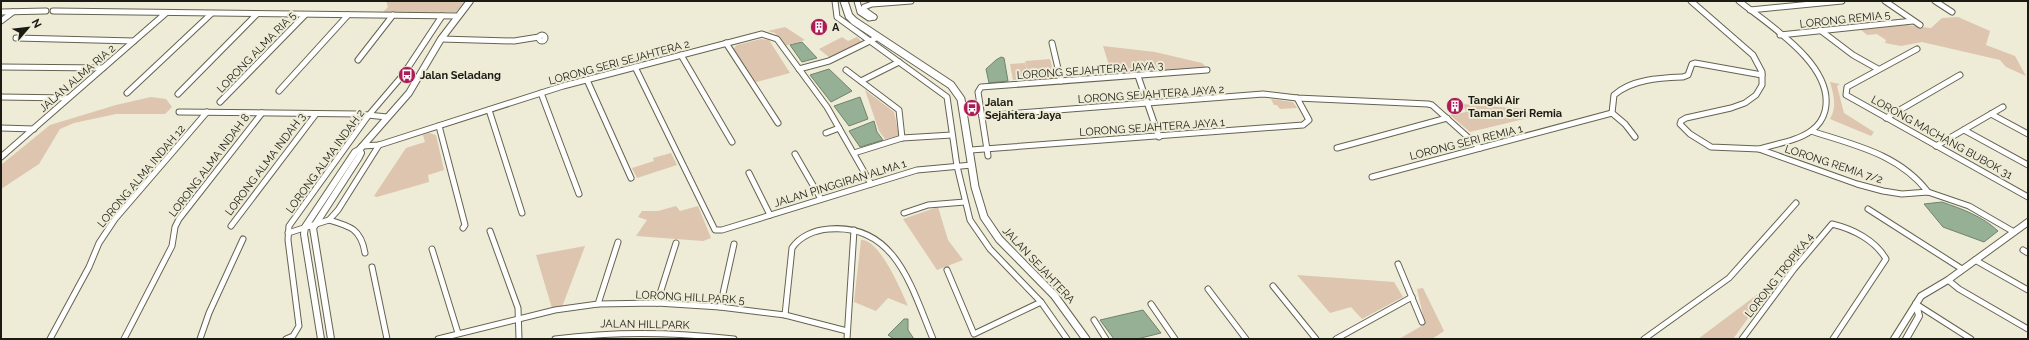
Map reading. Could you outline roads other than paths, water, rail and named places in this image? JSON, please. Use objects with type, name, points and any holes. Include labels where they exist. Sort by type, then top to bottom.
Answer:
[{"type":"main road","name":"JALAN SEJAHTERA","points":[[844,1],[849,16],[878,37],[943,79],[958,92],[962,99],[978,198],[990,228],[1009,250],[1054,295],[1086,339]]},
{"type":"street","points":[[321,339],[304,234],[306,227],[352,157],[386,117],[409,93],[441,38],[470,1]]},
{"type":"street","points":[[835,1],[837,17],[947,97],[957,166],[965,202],[976,231],[1002,262],[1041,302],[1068,339]]},
{"type":"street","points":[[857,1],[860,12],[869,18],[874,17],[863,9],[866,5],[911,1]]},
{"type":"street","points":[[1691,1],[1753,55],[1760,67],[1763,84],[1761,90],[1756,96],[1738,107],[1686,118],[1681,121],[1680,124],[1690,134],[1711,147],[1759,149],[1811,131],[1821,120],[1826,111],[1828,96],[1825,86],[1807,59],[1739,1]]},
{"type":"street","points":[[1750,10],[1842,1]]},
{"type":"street","points":[[1885,1],[1920,25]]},
{"type":"street","points":[[1935,1],[1952,12]]},
{"type":"street","points":[[1,12],[46,11]]},
{"type":"street","points":[[53,11],[458,16]]},
{"type":"street","points":[[1,21],[13,12]]},
{"type":"street","name":"JALAN ALMA RIA 2","points":[[1,157],[166,13]]},
{"type":"street","points":[[127,93],[211,14]]},
{"type":"street","points":[[178,94],[257,14]]},
{"type":"street","name":"LORONG ALMA RIA 5","points":[[220,102],[305,15]]},
{"type":"street","points":[[279,91],[348,15]]},
{"type":"street","points":[[358,60],[393,16]]},
{"type":"street","name":"LORONG ALMA INDAH 2","points":[[288,233],[289,226],[368,116],[391,91],[442,16]]},
{"type":"street","name":"LORONG REMIA 5","points":[[1780,35],[1913,20]]},
{"type":"street","points":[[1820,30],[1852,56],[1878,69],[1917,49]]},
{"type":"street","name":"LORONG SERI SEJAHTERA 2","points":[[361,148],[379,145],[587,80],[726,43],[755,36],[768,35],[777,40],[799,69],[839,128],[871,184]]},
{"type":"street","points":[[799,69],[829,61],[878,37]]},
{"type":"street","points":[[16,38],[134,41]]},
{"type":"street","points":[[441,38],[464,42],[512,44],[539,39]]},
{"type":"street","points":[[726,43],[778,123]]},
{"type":"street","points":[[1052,43],[1061,81]]},
{"type":"street","points":[[682,55],[732,142]]},
{"type":"street","points":[[861,81],[899,62]]},
{"type":"street","points":[[1635,137],[1625,124],[1612,113],[1614,95],[1616,92],[1645,80],[1683,77],[1688,75],[1692,64],[1695,63],[1762,75]]},
{"type":"street","points":[[1,67],[103,68]]},
{"type":"street","name":"JALAN PINGGIRAN ALMA 1","points":[[635,67],[715,230],[722,230],[917,170],[972,165]]},
{"type":"street","name":"LORONG MACHANG BUBOK 31","points":[[1878,69],[1847,87],[1846,95],[2028,197]]},
{"type":"street","points":[[846,70],[899,110],[902,138]]},
{"type":"street","name":"LORONG SEJAHTERA JAYA 3","points":[[982,116],[978,92],[979,89],[984,86],[1207,70]]},
{"type":"street","points":[[1886,118],[1960,75]]},
{"type":"street","points":[[1138,76],[1159,137]]},
{"type":"street","points":[[587,80],[631,178]]},
{"type":"street","points":[[540,94],[579,194]]},
{"type":"street","name":"LORONG SEJAHTERA JAYA 2","points":[[982,116],[1263,94],[1297,98],[1428,104],[1432,105],[1480,148]]},
{"type":"street","points":[[1,97],[68,98]]},
{"type":"street","name":"LORONG SEJAHTERA JAYA 1","points":[[970,150],[1303,125],[1309,120],[1297,98]]},
{"type":"street","points":[[1936,146],[2003,107]]},
{"type":"street","points":[[489,110],[522,213]]},
{"type":"street","points":[[179,112],[316,114],[386,117]]},
{"type":"street","name":"LORONG ALMA INDAH 12","points":[[50,339],[99,243],[115,219],[207,112]]},
{"type":"street","name":"LORONG ALMA INDAH 8","points":[[124,339],[172,246],[175,227],[179,218],[262,113]]},
{"type":"street","name":"LORONG SERI REMIA 1","points":[[1372,177],[1612,113]]},
{"type":"street","name":"LORONG ALMA INDAH 3","points":[[231,226],[316,114]]},
{"type":"street","points":[[1991,114],[2028,134]]},
{"type":"street","points":[[982,116],[988,156]]},
{"type":"street","points":[[1337,148],[1447,118]]},
{"type":"street","points":[[439,126],[465,225],[463,228]]},
{"type":"street","points":[[1,128],[34,129]]},
{"type":"street","points":[[826,133],[839,128]]},
{"type":"street","points":[[1964,130],[2028,165]]},
{"type":"street","points":[[1811,131],[1899,163],[1922,181],[1928,192]]},
{"type":"street","points":[[854,154],[902,138],[952,135]]},
{"type":"street","points":[[329,220],[338,210],[379,145]]},
{"type":"street","points":[[331,339],[316,255],[313,228],[359,157],[361,148]]},
{"type":"street","name":"LORONG REMIA 7/2","points":[[1759,149],[1857,184],[1882,191],[1902,194],[1928,192],[1969,206],[2014,232]]},
{"type":"street","points":[[795,154],[822,199]]},
{"type":"street","points":[[749,173],[770,215]]},
{"type":"street","points":[[904,213],[928,205],[965,202]]},
{"type":"street","points":[[1644,339],[1729,278],[1796,203]]},
{"type":"street","points":[[1868,209],[1962,269]]},
{"type":"street","points":[[286,339],[293,336],[299,326],[288,233],[329,220],[347,225],[363,238],[365,253]]},
{"type":"street","points":[[1894,339],[1921,296],[1948,280],[2028,222]]},
{"type":"street","name":"LORONG TROPIKA 4","points":[[1742,339],[1768,301],[1832,224],[1840,226],[1871,241],[1886,257],[1885,263],[1833,339]]},
{"type":"street","points":[[784,315],[792,248],[795,243],[814,232],[825,229],[854,230],[881,241],[888,249],[907,279],[933,339]]},
{"type":"street","points":[[847,339],[854,230]]},
{"type":"street","points":[[490,231],[518,308],[519,339]]},
{"type":"street","points":[[200,339],[209,313],[243,239]]},
{"type":"street","points":[[598,304],[618,242]]},
{"type":"street","points":[[657,303],[676,243]]},
{"type":"street","points":[[720,307],[734,244]]},
{"type":"street","points":[[432,249],[458,333]]},
{"type":"street","points":[[1976,260],[2028,290]]},
{"type":"street","points":[[1398,264],[1422,322]]},
{"type":"street","points":[[372,267],[387,339]]},
{"type":"street","points":[[947,270],[974,334],[1041,302]]},
{"type":"street","points":[[1948,280],[1959,289],[2028,329]]},
{"type":"street","points":[[1273,286],[1316,339]]},
{"type":"street","points":[[1208,289],[1246,339]]},
{"type":"street","points":[[1336,339],[1412,297]]},
{"type":"street","name":"LORONG HILLPARK 5","points":[[438,339],[555,310],[598,304],[657,303],[720,307],[784,315],[847,331]]},
{"type":"street","points":[[1151,304],[1175,339]]},
{"type":"street","points":[[1906,339],[1920,316],[1916,304]]},
{"type":"street","points":[[1916,304],[1971,339]]},
{"type":"street","points":[[1094,320],[1106,339]]},
{"type":"street","name":"JALAN HILLPARK","points":[[555,339],[594,333],[621,332],[685,334],[734,339]]},
{"type":"place","name":"A","points":[[819,27]]},
{"type":"place","name":"Jalan Seladang","points":[[407,75]]},
{"type":"place","name":"Tangki Air Taman Seri Remia","points":[[1455,106]]},
{"type":"place","name":"Jalan Sejahtera Jaya","points":[[972,108]]}]
